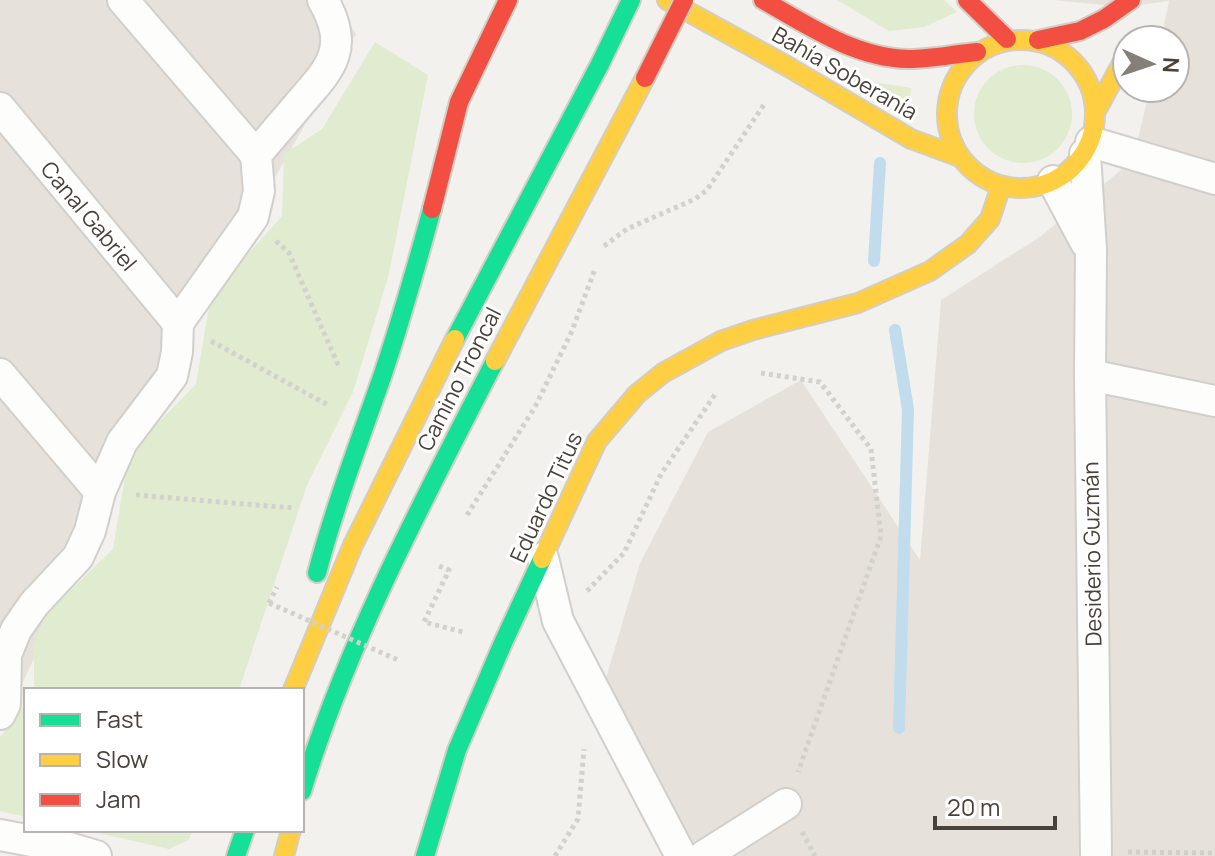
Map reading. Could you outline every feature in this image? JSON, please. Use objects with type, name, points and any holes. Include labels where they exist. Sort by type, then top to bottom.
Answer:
[{"type":"main road","points":[[459,102],[508,0]]},
{"type":"main road","name":"Camino Troncal","points":[[294,688],[353,545],[439,370],[631,0]]},
{"type":"main road","name":"Bahía Soberanía","points":[[667,0],[911,139],[960,157]]},
{"type":"main road","name":"Camino Troncal","points":[[304,785],[341,676],[457,432],[684,0]]},
{"type":"main road","name":"Bahía Soberanía","points":[[763,0],[832,39],[872,53],[906,59],[977,52]]},
{"type":"main road","points":[[967,0],[1007,39]]},
{"type":"main road","points":[[1038,40],[1066,53],[1087,77],[1094,98],[1096,120],[1088,148],[1071,170],[1053,181],[1027,189],[1001,186],[977,175],[960,157],[948,130],[947,101],[957,73],[977,52],[1007,39],[1038,40],[1080,31],[1141,4]]},
{"type":"main road","points":[[314,583],[331,521],[384,371],[419,258],[459,102],[474,25]]},
{"type":"main road","points":[[1096,111],[1111,83]]},
{"type":"main road","name":"Eduardo Titus","points":[[425,856],[457,750],[503,643],[597,441],[616,417],[637,394],[672,367],[721,341],[858,303],[930,271],[968,244],[983,228],[990,219],[1001,186]]},
{"type":"main road","points":[[286,688],[306,613]]},
{"type":"main road","points":[[236,856],[244,832]]},
{"type":"main road","points":[[284,856],[290,832]]},
{"type":"street","points":[[0,714],[5,704],[3,651],[34,604],[78,557],[90,531],[100,492],[122,442],[172,376],[178,323],[253,217],[259,191],[256,155],[123,0]]},
{"type":"street","points":[[256,155],[328,72],[336,36],[332,17],[323,0]]},
{"type":"street","name":"Canal Gabriel","points":[[0,108],[178,323]]},
{"type":"street","points":[[1088,148],[1215,179]]},
{"type":"street","name":"Desiderio Guzmán","points":[[1088,148],[1096,853]]},
{"type":"street","name":"Desiderio Guzmán","points":[[1053,181],[1091,251]]},
{"type":"street","points":[[0,374],[100,492]]},
{"type":"street","points":[[1090,375],[1215,401]]},
{"type":"street","points":[[543,558],[558,621],[681,856]]},
{"type":"street","points":[[704,856],[786,804]]},
{"type":"street","points":[[0,835],[96,856]]},
{"type":"path","points":[[603,246],[627,229],[695,199],[707,190],[768,98]]},
{"type":"path","points":[[253,217],[289,253],[341,370]]},
{"type":"path","points":[[461,525],[535,407],[572,331],[598,261]]},
{"type":"path","points":[[178,323],[334,409]]},
{"type":"path","points":[[753,330],[753,372],[820,382],[871,449],[881,536],[786,804],[815,856]]},
{"type":"path","points":[[558,621],[624,553],[661,474],[719,387]]},
{"type":"path","points":[[100,492],[298,508]]},
{"type":"path","points":[[275,615],[281,600]]},
{"type":"path","points":[[269,603],[398,660]]},
{"type":"path","points":[[555,856],[578,819],[584,746]]},
{"type":"path","points":[[1096,853],[1215,853]]},
{"type":"shaded area","points":[[0,0],[332,0],[356,34],[185,337],[14,701],[0,711]]},
{"type":"shaded area","points":[[1053,0],[1215,0],[1215,856],[696,856],[604,685],[640,563],[708,432],[801,380],[920,560],[941,300],[1041,236],[1133,160],[1146,104],[1191,104],[1191,24],[1164,24],[1169,1],[1124,7]]},
{"type":"green space","points":[[837,0],[944,0],[957,12],[924,27],[889,31]]},
{"type":"green space","points":[[375,42],[428,75],[389,274],[353,392],[307,485],[240,688],[34,688],[34,647],[44,616],[113,549],[129,453],[196,384],[211,295],[282,216],[284,154],[322,129]]},
{"type":"green space","points":[[1023,65],[1042,69],[1058,79],[1068,95],[1072,114],[1068,133],[1058,149],[1042,159],[1023,163],[1004,159],[988,149],[978,133],[974,114],[978,95],[988,79],[1004,69]]},
{"type":"green space","points":[[842,77],[911,88],[909,112]]},
{"type":"green space","points":[[24,707],[24,817],[0,811],[0,737]]},
{"type":"green space","points":[[94,832],[191,832],[189,840],[169,849]]},
{"type":"waterway","points":[[874,261],[880,163]]},
{"type":"waterway","points":[[895,330],[908,409],[899,728]]},
{"type":"traffic: fast","points":[[455,339],[631,0]]},
{"type":"traffic: fast","points":[[317,573],[396,333],[432,209]]},
{"type":"traffic: fast","points":[[304,785],[341,680],[364,626],[414,519],[495,361]]},
{"type":"traffic: fast","points":[[425,856],[457,750],[542,559]]},
{"type":"traffic: fast","points":[[236,856],[244,832]]},
{"type":"traffic: slow","points":[[667,0],[911,139],[960,157]]},
{"type":"traffic: slow","points":[[1021,40],[1049,45],[1074,61],[1090,86],[1095,114],[1090,142],[1074,167],[1049,183],[1021,188],[993,183],[968,167],[952,142],[947,114],[952,86],[968,61],[993,45],[1021,40]]},
{"type":"traffic: slow","points":[[495,361],[645,78]]},
{"type":"traffic: slow","points":[[1096,111],[1111,83]]},
{"type":"traffic: slow","points":[[542,559],[597,441],[637,394],[663,373],[721,341],[858,303],[930,271],[968,244],[990,219],[1001,186]]},
{"type":"traffic: slow","points":[[294,688],[353,545],[455,339]]},
{"type":"traffic: slow","points":[[284,856],[290,832]]},
{"type":"traffic: jam","points":[[432,209],[459,102],[508,0]]},
{"type":"traffic: jam","points":[[645,78],[684,0]]},
{"type":"traffic: jam","points":[[763,0],[814,29],[869,53],[908,59],[977,52]]},
{"type":"traffic: jam","points":[[967,0],[1007,39]]},
{"type":"traffic: jam","points":[[1038,40],[1080,31],[1131,0]]}]
